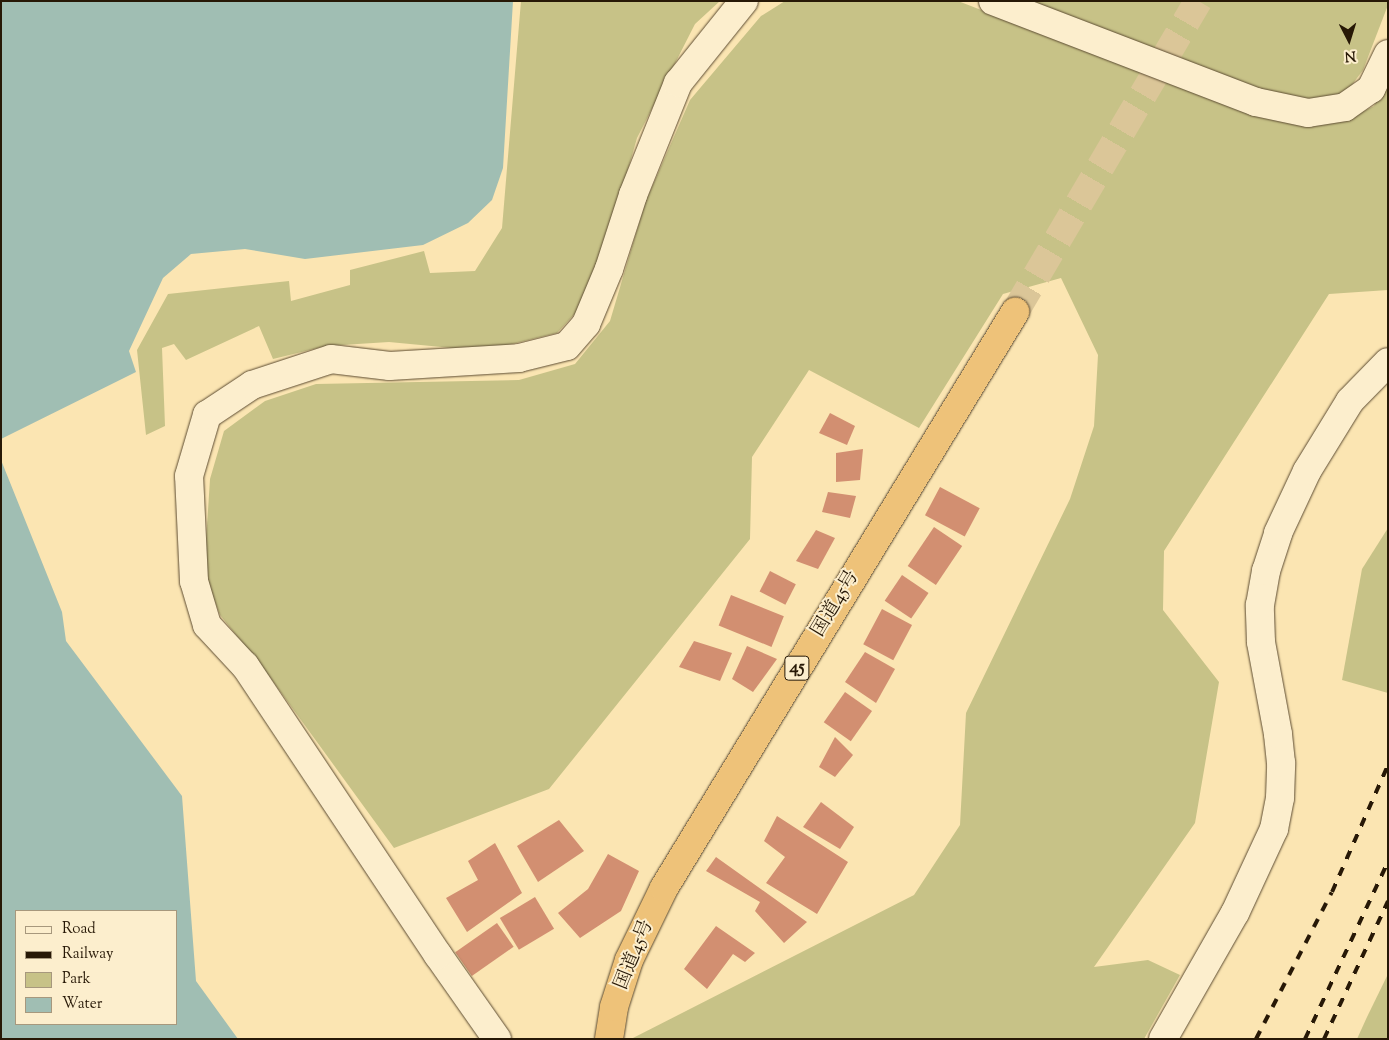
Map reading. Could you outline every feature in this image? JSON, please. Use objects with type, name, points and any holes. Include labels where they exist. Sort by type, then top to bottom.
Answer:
[{"type":"highway","name":"国道45号","points":[[609,1039],[614,1007],[629,960],[664,888],[1015,312]]},
{"type":"street","points":[[497,1039],[245,666],[207,625],[194,581],[189,476],[207,415],[252,385],[332,359],[390,366],[519,358],[567,346],[586,324],[609,269],[633,195],[678,82],[744,1]]},
{"type":"street","points":[[993,1],[1256,102],[1308,113],[1345,107],[1371,89],[1388,54]]},
{"type":"street","points":[[1164,1039],[1256,871],[1274,829],[1280,798],[1280,763],[1278,734],[1261,642],[1260,605],[1266,571],[1278,533],[1307,471],[1350,400],[1388,362]]},
{"type":"green space","points":[[521,1],[720,1],[695,24],[637,138],[604,253],[583,305],[557,333],[484,351],[389,342],[326,346],[273,359],[259,326],[186,360],[174,344],[162,348],[165,426],[146,435],[137,350],[168,294],[289,281],[291,301],[350,285],[350,270],[424,251],[430,273],[475,271],[502,228]]},
{"type":"green space","points":[[785,1],[958,1],[1121,64],[1346,120],[1374,106],[1388,76],[1388,290],[1329,294],[1164,551],[1163,610],[1219,682],[1195,823],[1094,967],[1148,960],[1180,975],[1144,1039],[631,1039],[914,895],[960,825],[966,713],[1070,499],[1094,426],[1098,355],[1061,278],[1003,294],[919,428],[809,370],[752,457],[750,539],[549,789],[394,848],[269,676],[220,615],[204,573],[210,479],[224,431],[265,401],[316,384],[519,380],[575,364],[610,321],[645,203],[690,100],[761,16]]},
{"type":"green space","points":[[1028,1],[1388,1],[1388,5],[1363,70],[1343,97],[1306,105],[1256,89]]},
{"type":"green space","points":[[1388,528],[1388,693],[1342,680],[1362,569]]},
{"type":"green space","points":[[1388,974],[1388,1039],[1357,1039],[1367,1017]]},
{"type":"water","points":[[1,1],[513,1],[503,168],[492,200],[468,223],[423,245],[305,259],[245,249],[191,254],[163,278],[129,351],[136,372],[1,439]]},
{"type":"water","points":[[1,460],[62,612],[66,641],[182,796],[196,981],[238,1039],[1,1039]]},
{"type":"building","points":[[830,413],[855,426],[847,445],[819,433]]},
{"type":"building","points":[[863,449],[860,480],[836,482],[836,453]]},
{"type":"building","points":[[940,487],[980,508],[965,536],[925,515]]},
{"type":"building","points":[[828,492],[856,496],[850,518],[822,512]]},
{"type":"building","points":[[934,527],[962,546],[936,585],[908,566]]},
{"type":"building","points":[[816,530],[835,538],[818,569],[796,561]]},
{"type":"building","points":[[770,571],[796,584],[785,605],[760,591]]},
{"type":"building","points":[[902,575],[929,593],[911,619],[885,601]]},
{"type":"building","points":[[731,595],[784,616],[771,647],[719,626]]},
{"type":"building","points":[[882,609],[912,625],[893,660],[863,644]]},
{"type":"building","points":[[694,641],[732,653],[720,681],[679,667]]},
{"type":"building","points":[[747,646],[777,659],[753,692],[732,679]]},
{"type":"building","points":[[865,652],[895,669],[876,703],[845,682]]},
{"type":"building","points":[[845,692],[872,711],[851,741],[824,722]]},
{"type":"building","points":[[835,737],[853,755],[835,777],[819,767]]},
{"type":"building","points":[[821,802],[854,827],[840,849],[803,827]]},
{"type":"building","points":[[777,816],[848,862],[817,914],[766,883],[785,857],[764,841]]},
{"type":"building","points":[[559,820],[584,851],[538,882],[517,846]]},
{"type":"building","points":[[495,843],[522,893],[467,932],[446,898],[478,880],[468,861]]},
{"type":"building","points":[[608,854],[639,871],[621,911],[580,938],[558,913],[588,889]]},
{"type":"building","points":[[716,857],[807,922],[784,943],[755,911],[760,902],[706,871]]},
{"type":"building","points":[[535,897],[554,929],[519,950],[500,918]]},
{"type":"building","points":[[497,923],[514,947],[472,976],[455,952]]},
{"type":"building","points":[[716,926],[755,953],[745,962],[733,954],[707,989],[684,969]]},
{"type":"tunnel","points":[[1015,312],[1198,1]]},
{"type":"railway","points":[[1256,1039],[1332,892],[1388,765]]},
{"type":"railway","points":[[1305,1039],[1388,862]]},
{"type":"railway","points":[[1324,1039],[1388,901]]}]
